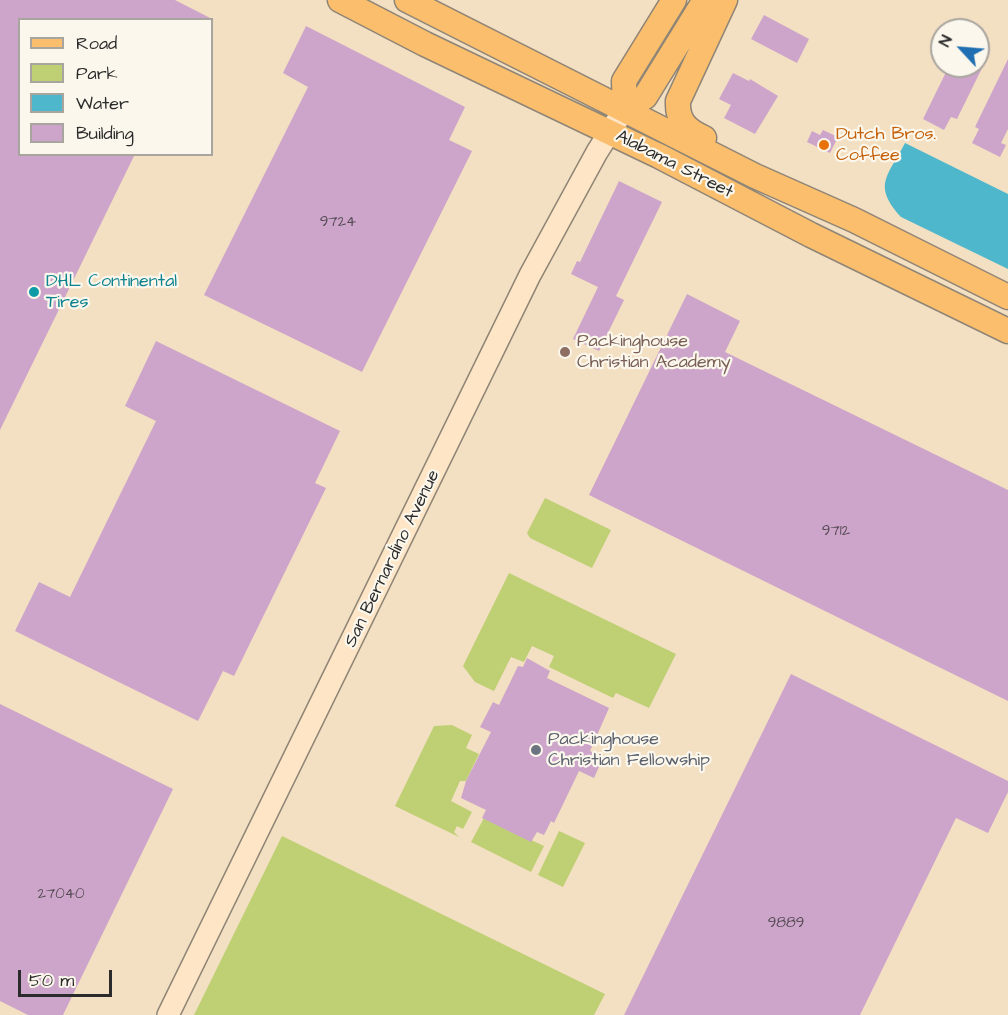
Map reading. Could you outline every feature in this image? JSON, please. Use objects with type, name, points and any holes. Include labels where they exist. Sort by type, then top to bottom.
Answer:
[{"type":"main road","name":"Alabama Street","points":[[340,0],[425,45],[609,132],[1008,331]]},
{"type":"main road","name":"Alabama Street","points":[[408,0],[625,108],[755,176],[854,220],[1008,297]]},
{"type":"main road","points":[[625,108],[624,81],[674,0]]},
{"type":"main road","name":"San Bernardino Avenue","points":[[168,1015],[530,275],[609,132],[625,108],[645,96],[705,0]]},
{"type":"main road","points":[[725,0],[680,91],[677,112],[684,126],[691,132],[742,157],[755,176]]},
{"type":"main road","points":[[716,186],[759,196],[842,232],[846,232],[854,220]]},
{"type":"green space","points":[[545,498],[611,530],[592,568],[530,538],[527,533]]},
{"type":"green space","points":[[509,573],[676,654],[649,708],[616,693],[613,698],[549,667],[554,656],[532,646],[524,662],[511,657],[494,691],[475,682],[463,666]]},
{"type":"green space","points":[[452,725],[472,735],[466,748],[479,754],[466,781],[460,781],[451,801],[472,812],[463,829],[457,826],[454,832],[459,837],[395,806],[434,726]]},
{"type":"green space","points":[[484,818],[544,846],[531,872],[471,842]]},
{"type":"green space","points":[[559,831],[585,843],[563,887],[538,875]]},
{"type":"green space","points":[[282,836],[605,994],[594,1015],[194,1015]]},
{"type":"water","points":[[905,143],[1008,194],[1008,269],[901,217],[892,206],[887,197],[886,180]]},
{"type":"building","name":"DHL Continental Tires","points":[[0,0],[175,0],[210,18],[18,18],[18,156],[134,156],[0,430]]},
{"type":"building","points":[[764,15],[809,39],[797,63],[751,39]]},
{"type":"building","points":[[306,26],[465,107],[449,140],[472,151],[362,372],[204,295],[308,87],[283,73]]},
{"type":"building","points":[[1008,59],[1008,129],[1001,143],[1006,145],[1000,157],[972,143],[979,129],[975,127]]},
{"type":"building","points":[[733,73],[749,81],[750,79],[778,96],[755,134],[724,118],[731,105],[719,99]]},
{"type":"building","points":[[943,78],[977,78],[957,119],[951,117],[944,130],[923,119]]},
{"type":"building","name":"Dutch Bros. Coffee","points":[[823,130],[838,137],[830,153],[807,142],[812,131],[820,135]]},
{"type":"building","points":[[619,181],[662,202],[616,296],[624,300],[599,351],[573,339],[598,287],[571,274],[577,261],[580,262]]},
{"type":"building","points":[[687,294],[740,321],[725,352],[1008,490],[1008,701],[589,495]]},
{"type":"building","points":[[156,341],[340,431],[315,483],[326,488],[234,676],[223,671],[198,721],[15,631],[39,582],[70,597],[156,421],[125,406]]},
{"type":"building","name":"Packinghouse Christian Fellowship","points":[[527,658],[550,671],[547,678],[609,708],[590,751],[603,758],[594,778],[579,771],[554,823],[551,821],[544,835],[537,832],[531,842],[482,818],[486,810],[461,798],[466,781],[491,732],[480,727],[493,702],[499,705],[518,666],[523,667]]},
{"type":"building","points":[[791,674],[1008,781],[1008,792],[988,833],[956,818],[860,1015],[624,1015]]},
{"type":"building","points":[[0,704],[173,789],[63,1015],[28,1015],[0,1001]]},
{"type":"place","name":"Dutch Bros. Coffee","points":[[824,145]]},
{"type":"place","name":"DHL Continental Tires","points":[[34,292]]},
{"type":"place","name":"Packinghouse Christian Academy","points":[[565,352]]},
{"type":"place","name":"Packinghouse Christian Fellowship","points":[[536,750]]}]
